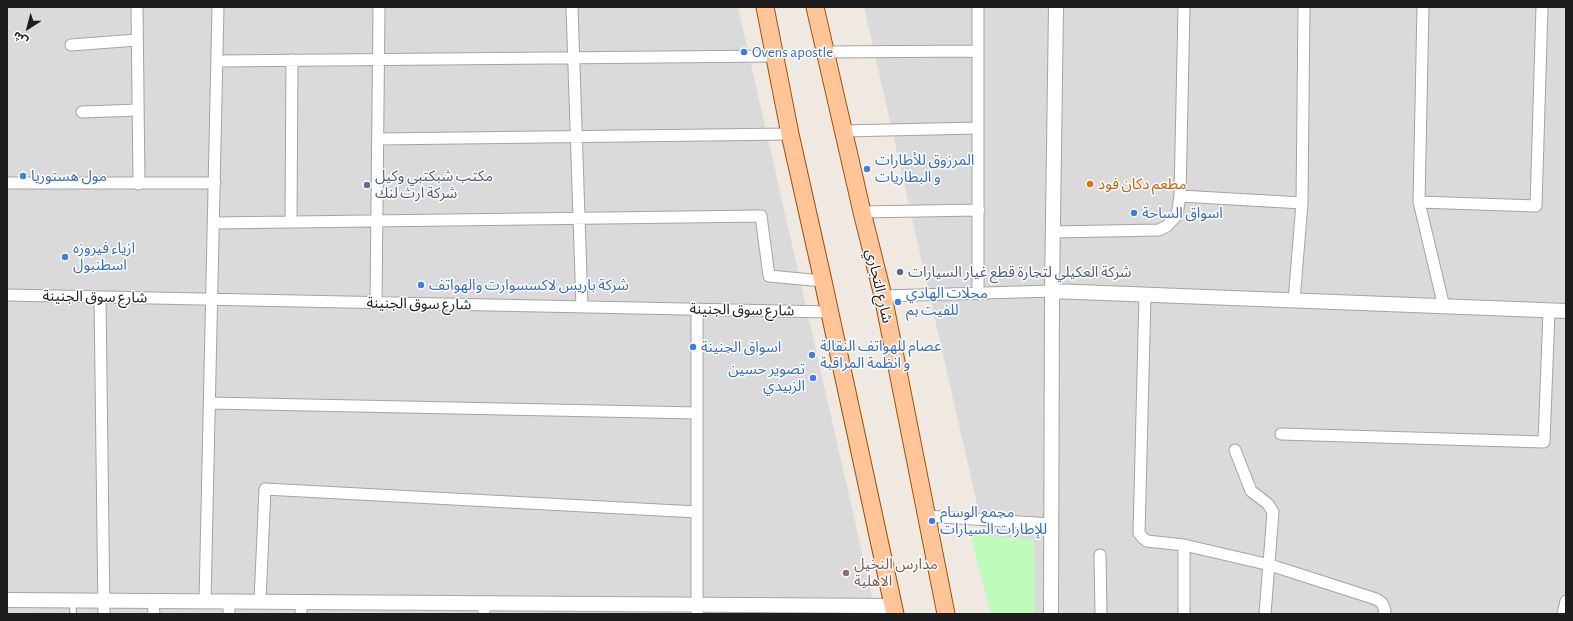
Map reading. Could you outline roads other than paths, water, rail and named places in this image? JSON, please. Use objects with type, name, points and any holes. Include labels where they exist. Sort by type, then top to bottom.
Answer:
[{"type":"main road","points":[[765,7],[790,134],[894,610]]},
{"type":"main road","name":"شارع التجاري","points":[[815,7],[824,52],[883,296],[946,614]]},
{"type":"street","points":[[137,7],[140,184]]},
{"type":"street","points":[[205,601],[218,7]]},
{"type":"street","points":[[376,303],[379,7]]},
{"type":"street","points":[[572,7],[582,307]]},
{"type":"street","points":[[978,7],[978,294]]},
{"type":"street","points":[[1051,614],[1052,291],[1056,7]]},
{"type":"street","points":[[1053,232],[1159,230],[1167,226],[1177,215],[1180,196],[1184,7]]},
{"type":"street","points":[[1294,301],[1302,203],[1304,7]]},
{"type":"street","points":[[1423,7],[1419,202],[1444,307]]},
{"type":"street","points":[[1419,202],[1536,206],[1542,7]]},
{"type":"street","points":[[71,45],[137,40]]},
{"type":"street","points":[[824,52],[978,51]]},
{"type":"street","points":[[217,61],[774,56]]},
{"type":"street","points":[[291,221],[292,60]]},
{"type":"street","points":[[82,112],[138,110]]},
{"type":"street","points":[[843,131],[978,128]]},
{"type":"street","points":[[378,139],[790,134]]},
{"type":"street","points":[[7,183],[214,183]]},
{"type":"street","points":[[1180,196],[1302,203]]},
{"type":"street","points":[[862,212],[979,210]]},
{"type":"street","points":[[214,223],[761,216],[769,276],[823,280]]},
{"type":"street","points":[[883,296],[1052,291],[1566,311]]},
{"type":"street","points":[[1145,295],[1139,533],[1142,538],[1147,541],[1184,545],[1270,565],[1376,599],[1382,603],[1385,611],[1384,614]]},
{"type":"street","name":"شارع سوق الجنينة","points":[[7,296],[830,312]]},
{"type":"street","points":[[100,298],[104,607]]},
{"type":"street","points":[[697,310],[697,609]]},
{"type":"street","points":[[1281,434],[1544,442],[1549,311]]},
{"type":"street","points":[[210,404],[697,413]]},
{"type":"street","points":[[1235,450],[1252,490],[1268,504],[1273,512],[1265,614]]},
{"type":"street","points":[[260,601],[265,489],[697,512]]},
{"type":"street","points":[[926,516],[1051,524]]},
{"type":"street","points":[[1184,545],[1184,614]]},
{"type":"street","points":[[1100,555],[1101,614]]},
{"type":"street","points":[[7,600],[73,600],[104,607],[153,607],[205,601],[229,608],[260,601],[301,608],[894,610]]},
{"type":"street","points":[[1563,614],[1566,601]]},
{"type":"lane","points":[[73,600],[73,614]]},
{"type":"place","name":"Ovens apostle","points":[[744,52]]},
{"type":"place","name":"المرزوق للأطارات و البطاريات","points":[[867,169]]},
{"type":"place","name":"مول هستوريا","points":[[23,176]]},
{"type":"place","name":"مطعم دكان فود","points":[[1090,184]]},
{"type":"place","name":"مكتب شبكتبي وكيل شركة ارث لنك","points":[[367,185]]},
{"type":"place","name":"اسواق الساحة","points":[[1134,213]]},
{"type":"place","name":"ازياء فيروزه اسطنبول","points":[[65,257]]},
{"type":"place","name":"شركة العكيلي لتجارة قطع غيار السيارات","points":[[900,272]]},
{"type":"place","name":"شركة باريس لاكسسوارت والهواتف","points":[[421,285]]},
{"type":"place","name":"محلات الهادي للفيت بم","points":[[898,302]]},
{"type":"place","name":"اسواق الجنينة","points":[[693,347]]},
{"type":"place","name":"عصام للهواتف النقالة و انظمة المراقبة","points":[[812,355]]},
{"type":"place","name":"تصوير حسين الزبيدي","points":[[813,378]]},
{"type":"place","name":"مجمع الوسام للإطارات السيارات","points":[[932,521]]},
{"type":"place","name":"مدارس النخيل الاهلية","points":[[846,573]]}]
